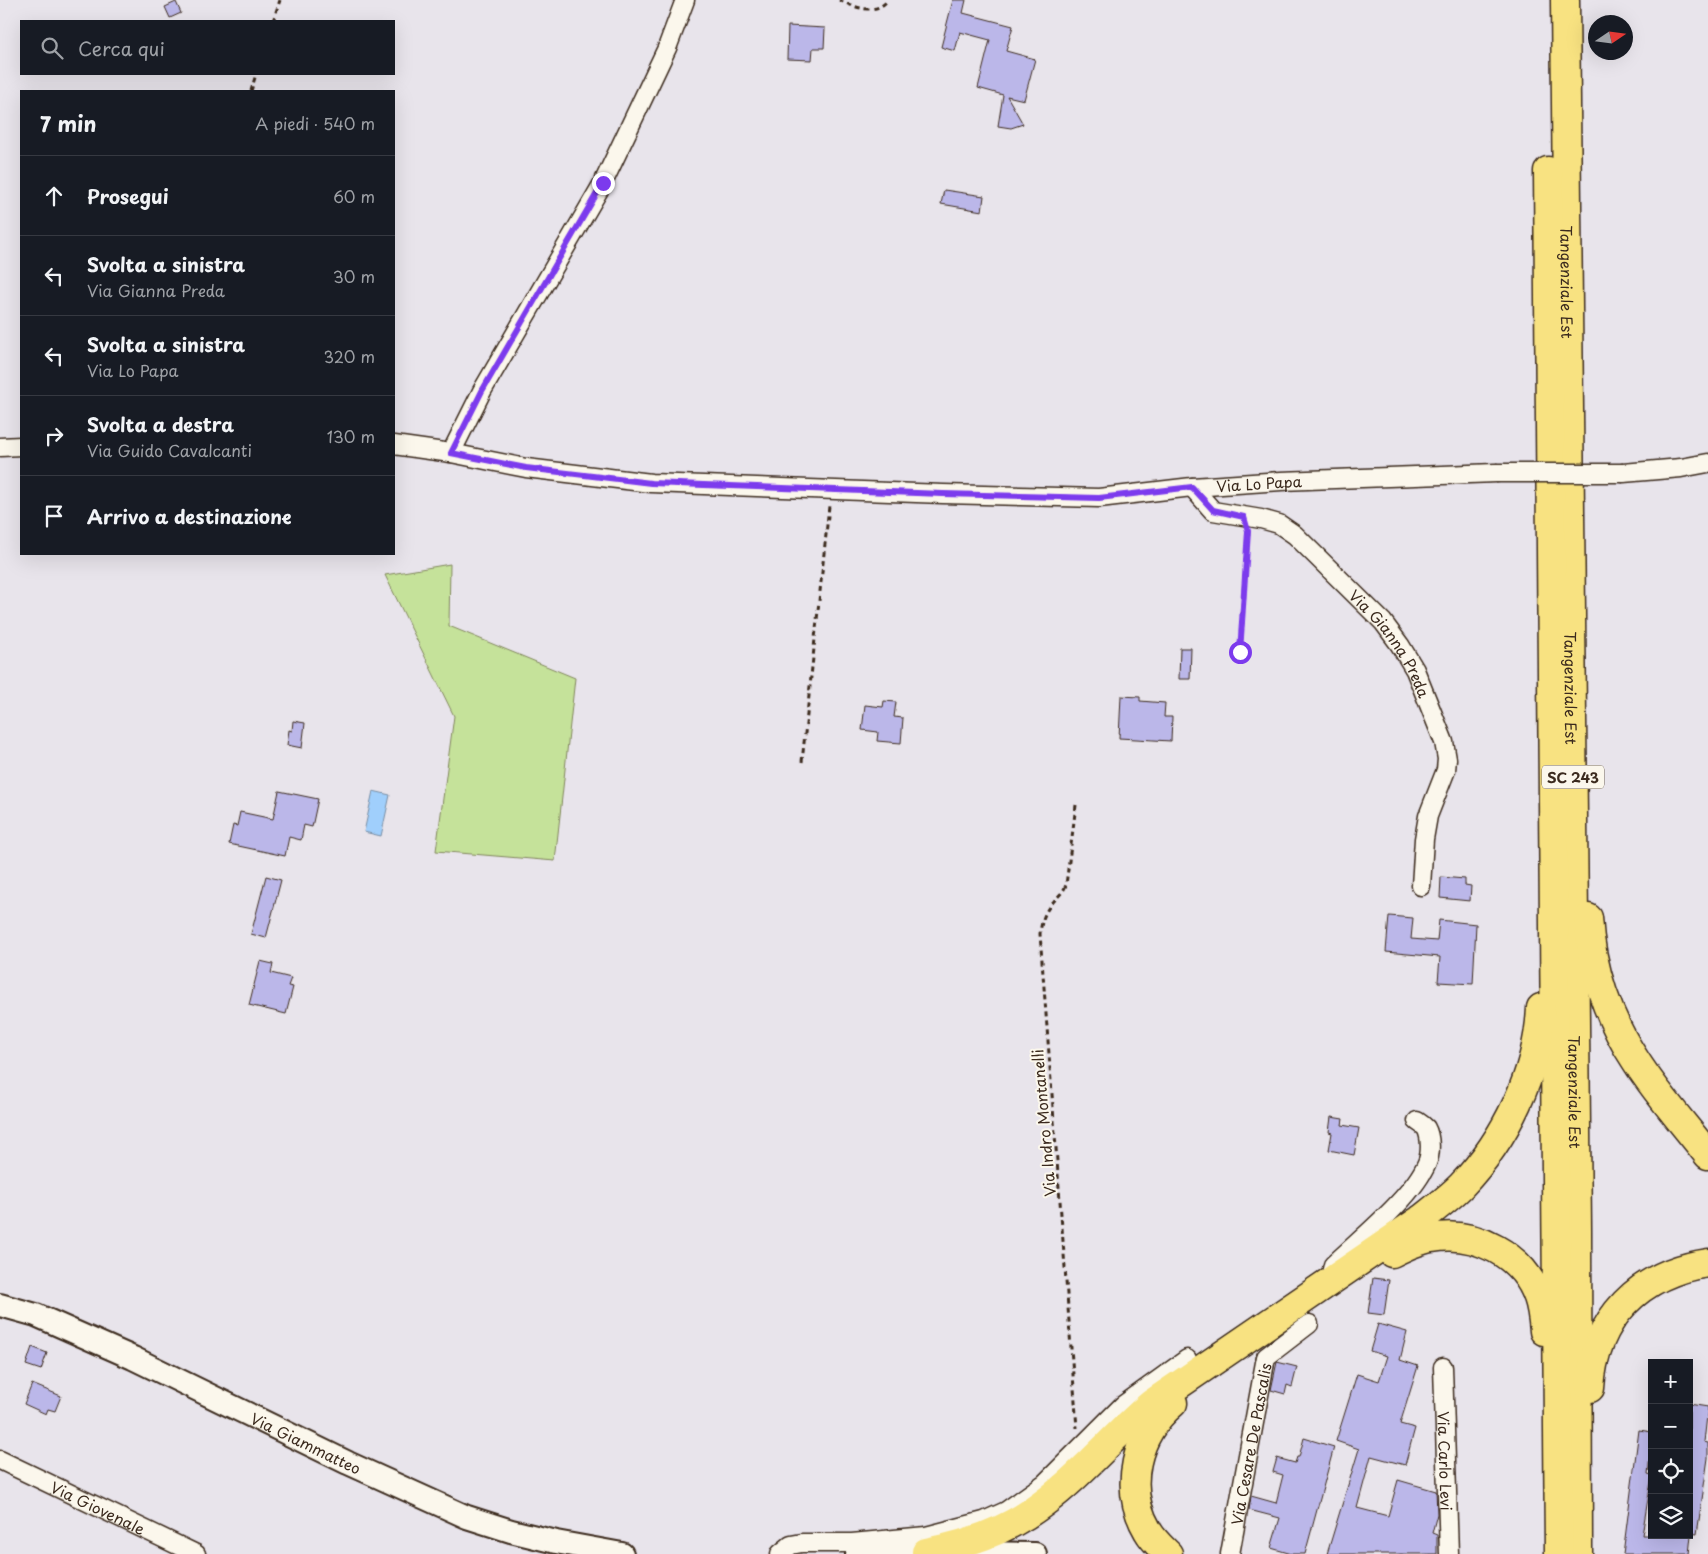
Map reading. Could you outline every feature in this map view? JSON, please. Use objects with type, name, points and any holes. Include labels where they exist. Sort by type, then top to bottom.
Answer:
[{"type":"highway","name":"Tangenziale Est","points":[[1546,0],[1559,1554]]},
{"type":"highway","name":"Tangenziale Est","points":[[1565,0],[1573,716],[1578,1554]]},
{"type":"highway","points":[[1573,716],[1581,744],[1588,921],[1600,984],[1609,1010],[1635,1060],[1708,1155]]},
{"type":"highway","points":[[926,1552],[973,1541],[992,1534],[1027,1515],[1059,1491],[1128,1423],[1152,1403],[1331,1273],[1420,1220],[1460,1187],[1491,1150],[1513,1113],[1534,1052],[1540,1017],[1546,908],[1554,893]]},
{"type":"highway","points":[[1168,1554],[1148,1531],[1137,1505],[1135,1489],[1137,1459],[1159,1414],[1190,1390],[1386,1257],[1416,1242],[1450,1236],[1484,1242],[1501,1251],[1524,1272],[1538,1297],[1542,1313],[1549,1430],[1558,1450]]},
{"type":"highway","points":[[1578,1513],[1585,1496],[1592,1364],[1604,1334],[1622,1306],[1634,1293],[1663,1275],[1678,1269],[1708,1263]]},
{"type":"street","points":[[451,453],[482,391],[603,183],[663,56],[685,0]]},
{"type":"street","name":"Via Lo Papa","points":[[395,445],[451,453],[526,468],[651,483],[1099,498],[1192,487],[1282,481],[1496,474],[1623,473],[1708,464]]},
{"type":"street","points":[[0,447],[20,446]]},
{"type":"street","name":"Via Gianna Preda","points":[[1192,487],[1213,510],[1279,524],[1295,535],[1383,622],[1400,645],[1414,670],[1444,742],[1447,759],[1446,770],[1428,816],[1424,839],[1421,886]]},
{"type":"street","points":[[1331,1273],[1396,1206],[1417,1180],[1428,1162],[1430,1143],[1426,1128],[1417,1120]]},
{"type":"street","name":"Via Giammatteo","points":[[0,1305],[36,1315],[133,1358],[348,1463],[467,1517],[511,1531],[556,1542],[622,1554]]},
{"type":"street","name":"Via Cesare De Pascalis","points":[[1230,1554],[1266,1358],[1309,1324]]},
{"type":"street","points":[[780,1554],[790,1545],[852,1543],[934,1535],[984,1521],[1006,1511],[1045,1483],[1122,1405],[1187,1359]]},
{"type":"street","name":"Via Carlo Levi","points":[[1443,1367],[1449,1554]]},
{"type":"street","name":"Via Giovenale","points":[[0,1460],[196,1554]]},
{"type":"street","points":[[857,1554],[926,1552],[1035,1554]]},
{"type":"path","points":[[273,20],[280,0]]},
{"type":"path","points":[[839,0],[860,9],[874,8],[886,3],[888,0]]},
{"type":"path","points":[[251,90],[256,75]]},
{"type":"path","points":[[802,762],[831,490]]},
{"type":"path","points":[[1240,652],[1248,531],[1244,517]]},
{"type":"path","name":"Via Indro Montanelli","points":[[1076,806],[1066,885],[1064,892],[1053,901],[1045,912],[1040,924],[1040,934],[1070,1316],[1078,1448]]},
{"type":"green space","points":[[450,564],[449,626],[575,678],[555,861],[436,851],[454,716],[385,575]]},
{"type":"water","points":[[373,791],[390,795],[381,836],[364,832]]},
{"type":"building","points":[[953,0],[966,0],[963,13],[1013,26],[1006,51],[1035,59],[1024,100],[1007,96],[1023,124],[1011,128],[998,126],[1003,95],[978,88],[990,40],[960,32],[955,51],[941,47]]},
{"type":"building","points":[[176,2],[181,13],[170,18],[165,7]]},
{"type":"building","points":[[788,26],[825,28],[824,48],[813,48],[812,60],[787,59]]},
{"type":"building","points":[[944,190],[984,196],[982,211],[941,204]]},
{"type":"building","points":[[1180,648],[1191,648],[1190,679],[1179,679]]},
{"type":"building","points":[[1121,696],[1140,697],[1140,701],[1165,703],[1164,717],[1172,717],[1171,741],[1119,738]]},
{"type":"building","points":[[884,701],[896,702],[894,717],[903,718],[901,743],[877,741],[878,732],[862,730],[865,705],[883,707]]},
{"type":"building","points":[[293,721],[305,723],[302,748],[287,745],[289,730],[292,731]]},
{"type":"building","points":[[279,791],[318,799],[312,827],[304,825],[301,840],[289,837],[285,856],[229,844],[233,825],[237,826],[240,812],[273,819]]},
{"type":"building","points":[[266,876],[281,880],[266,938],[251,934]]},
{"type":"building","points":[[1441,877],[1465,879],[1465,885],[1471,886],[1470,901],[1440,898]]},
{"type":"building","points":[[1389,916],[1413,918],[1411,939],[1437,941],[1439,920],[1476,924],[1473,984],[1438,982],[1440,957],[1386,952]]},
{"type":"building","points":[[260,961],[273,964],[271,973],[291,978],[288,986],[293,987],[286,1014],[249,1005]]},
{"type":"building","points":[[1331,1117],[1343,1119],[1342,1125],[1359,1128],[1354,1155],[1329,1150],[1332,1133],[1329,1132]]},
{"type":"building","points":[[1373,1278],[1389,1280],[1384,1315],[1368,1313]]},
{"type":"building","points":[[1378,1324],[1407,1332],[1400,1360],[1418,1366],[1400,1424],[1415,1428],[1405,1465],[1371,1456],[1357,1508],[1388,1516],[1398,1480],[1436,1491],[1437,1514],[1432,1533],[1437,1535],[1437,1554],[1327,1554],[1359,1449],[1336,1441],[1357,1374],[1379,1381],[1387,1356],[1370,1351]]},
{"type":"building","points":[[32,1347],[47,1353],[41,1370],[26,1365]]},
{"type":"building","points":[[1277,1362],[1297,1367],[1292,1387],[1287,1385],[1285,1394],[1271,1390]]},
{"type":"building","points":[[32,1384],[61,1396],[55,1411],[48,1409],[46,1414],[24,1404]]},
{"type":"building","points":[[1693,1405],[1708,1407],[1704,1442],[1708,1443],[1708,1458],[1697,1534],[1693,1534]]},
{"type":"building","points":[[1639,1430],[1648,1431],[1648,1499],[1642,1535],[1648,1535],[1648,1539],[1691,1539],[1689,1554],[1623,1554]]},
{"type":"building","points":[[1304,1438],[1334,1447],[1305,1554],[1292,1554],[1271,1548],[1280,1518],[1249,1510],[1251,1496],[1276,1503],[1283,1475],[1273,1472],[1277,1458],[1295,1463],[1297,1457],[1299,1457]]},
{"type":"route","points":[[603,183],[482,391],[451,453],[526,468],[651,483],[1099,498],[1192,487],[1213,510],[1244,517],[1248,531],[1240,652]]}]
